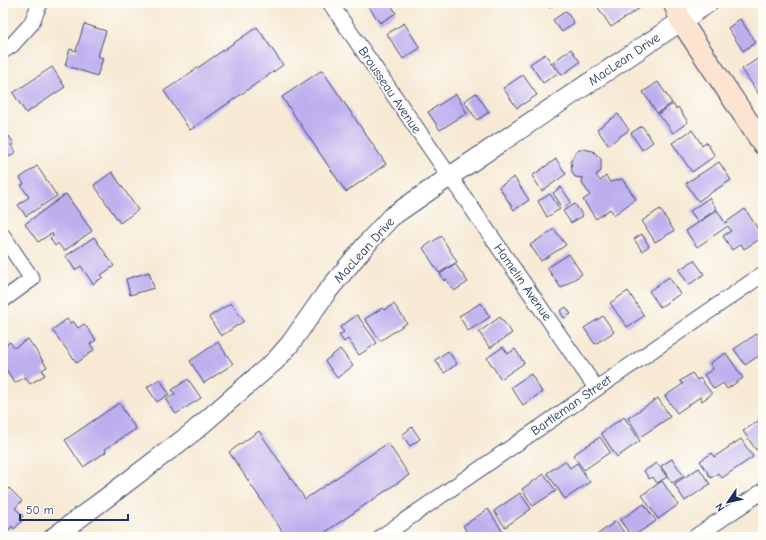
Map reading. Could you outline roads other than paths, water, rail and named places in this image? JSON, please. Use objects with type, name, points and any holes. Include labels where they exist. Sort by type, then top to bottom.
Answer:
[{"type":"main road","points":[[677,12],[763,144]]},
{"type":"street","points":[[3,51],[12,45],[32,24],[40,3]]},
{"type":"street","name":"Brousseau Avenue","points":[[330,3],[449,177]]},
{"type":"street","name":"MacLean Drive","points":[[54,537],[193,432],[276,360],[290,344],[326,293],[391,217],[449,177],[677,12],[708,3]]},
{"type":"street","name":"Hamelin Avenue","points":[[449,177],[596,388]]},
{"type":"street","points":[[3,236],[32,279],[3,300]]},
{"type":"street","name":"Bartleman Street","points":[[381,537],[763,274]]},
{"type":"street","points":[[695,537],[763,491]]}]
